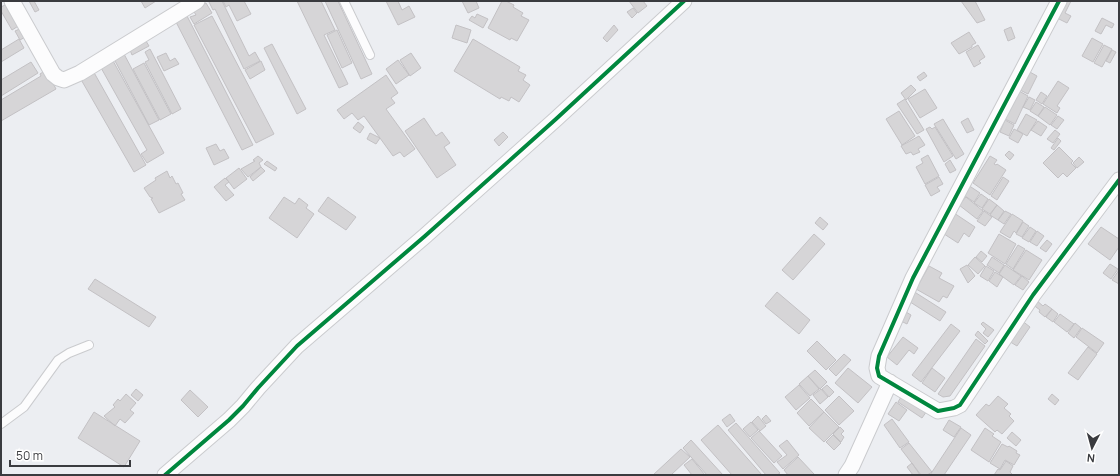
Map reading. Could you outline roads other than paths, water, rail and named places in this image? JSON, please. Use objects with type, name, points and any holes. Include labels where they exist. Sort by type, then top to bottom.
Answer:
[{"type":"street","points":[[12,1],[53,74],[64,80],[80,73],[197,1]]},
{"type":"street","points":[[165,475],[244,406],[258,388],[297,346],[425,236],[556,119],[684,1]]},
{"type":"street","points":[[1059,1],[913,278],[879,356],[877,368],[880,376],[938,411],[954,408],[960,405],[1033,295],[1119,180]]},
{"type":"street","points":[[846,475],[852,466],[890,382]]},
{"type":"lane","points":[[344,1],[370,55]]},
{"type":"lane","points":[[1,424],[24,407],[58,360],[69,353],[89,345]]}]
